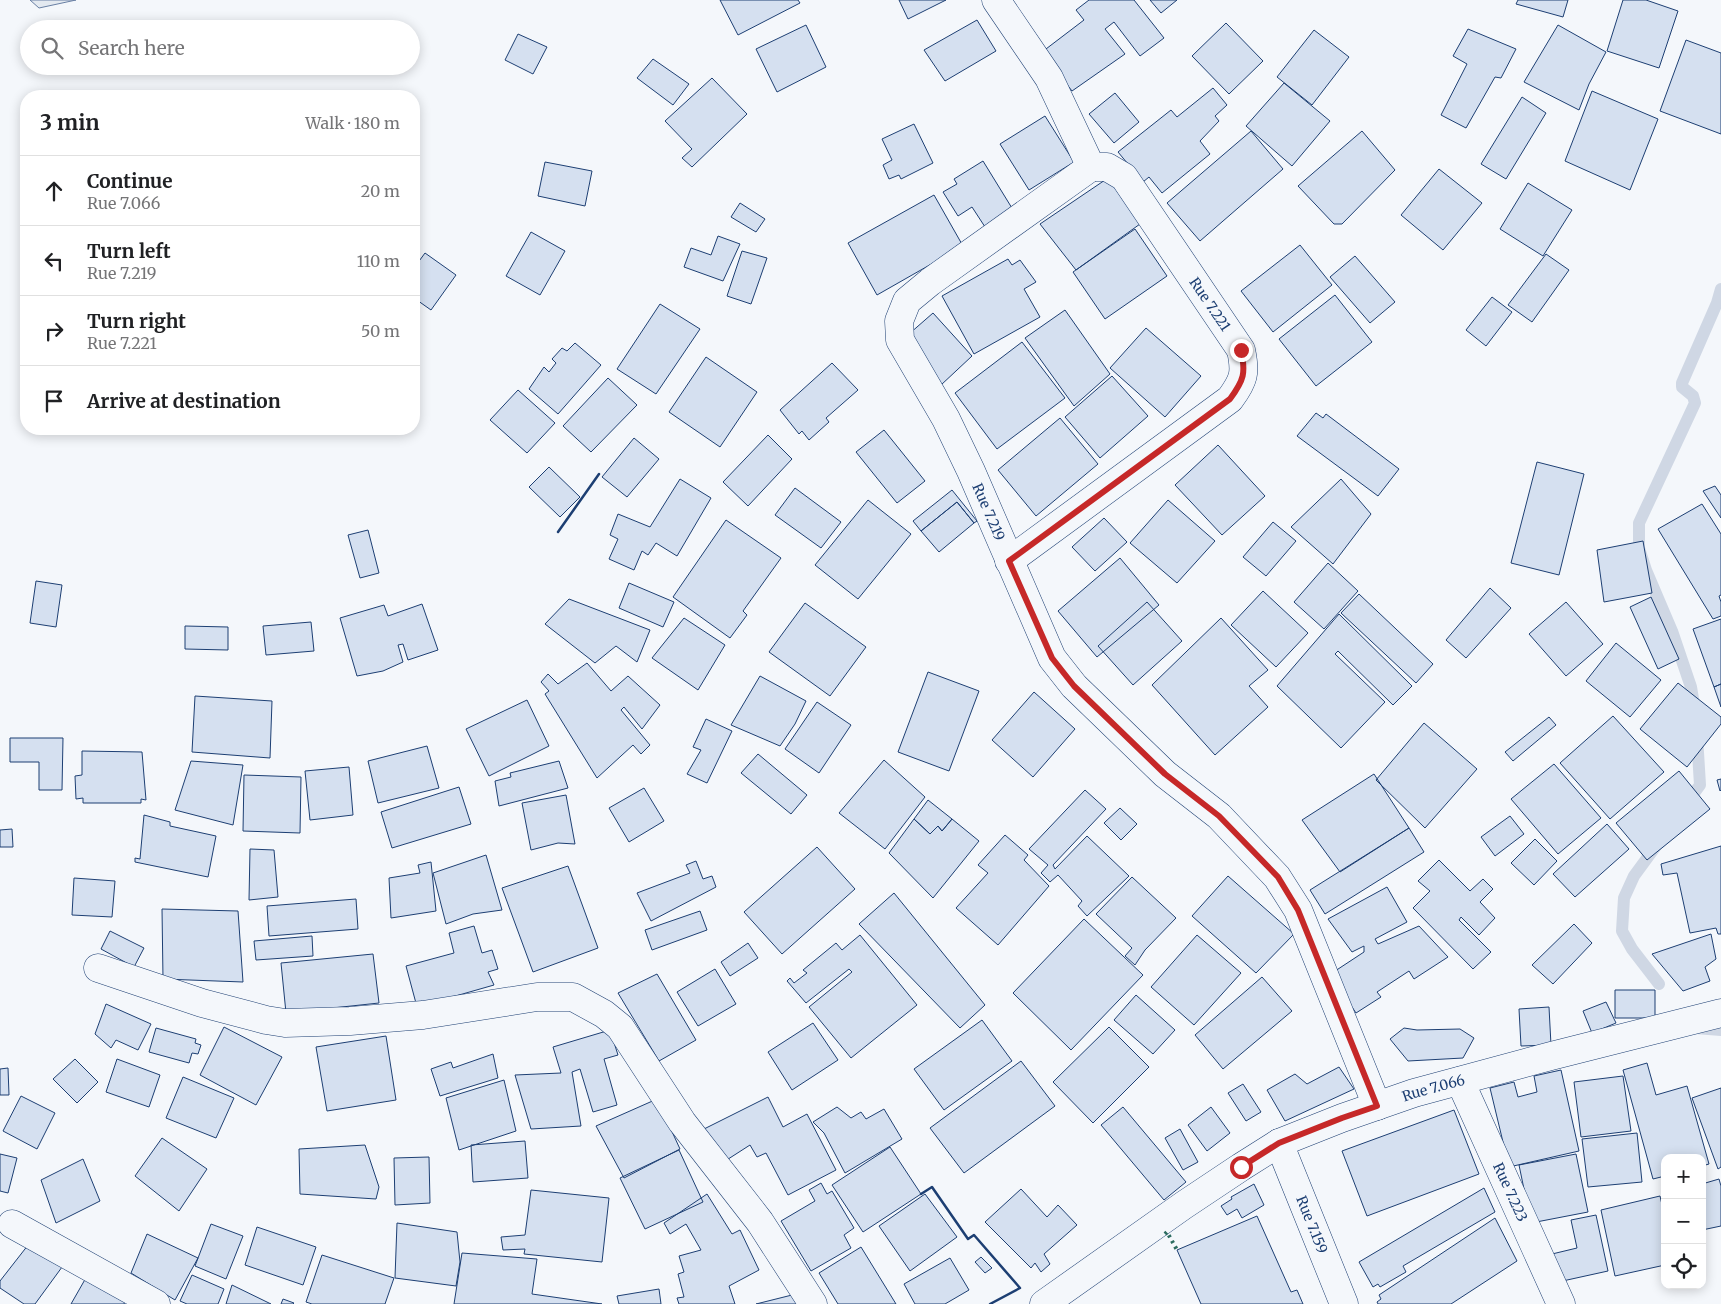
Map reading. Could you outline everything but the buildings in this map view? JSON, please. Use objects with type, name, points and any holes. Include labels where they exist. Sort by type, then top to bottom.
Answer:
[{"type":"street","points":[[996,0],[1049,78],[1092,167]]},
{"type":"street","name":"Rue 7.219","points":[[1092,167],[930,282],[907,301],[899,321],[900,340],[946,419],[971,471],[1052,658],[1074,686],[1165,774],[1219,816],[1278,877],[1298,910],[1377,1106]]},
{"type":"street","name":"Rue 7.221","points":[[1009,561],[1230,399],[1241,384],[1245,368],[1241,350],[1124,177],[1107,167],[1092,167]]},
{"type":"street","points":[[98,968],[202,1004],[285,1023],[350,1021],[422,1015],[537,997],[573,997],[604,1014],[620,1027],[682,1122],[760,1222],[813,1304]]},
{"type":"street","name":"Rue 7.066","points":[[1044,1304],[1241,1167],[1279,1143],[1342,1118],[1414,1093],[1721,1012]]},
{"type":"street","name":"Rue 7.223","points":[[1460,1081],[1561,1304]]},
{"type":"street","name":"Rue 7.159","points":[[1279,1143],[1344,1304]]},
{"type":"street","points":[[12,1224],[156,1304]]},
{"type":"shaded area","points":[[30,0],[76,0],[39,8]]},
{"type":"waterway","points":[[1695,711],[1691,687],[1672,631],[1646,570],[1639,548],[1639,523],[1695,403],[1693,396],[1682,387],[1682,383],[1717,303],[1721,289]]},
{"type":"waterway","points":[[1686,804],[1700,785],[1697,736]]},
{"type":"waterway","points":[[1656,846],[1634,876],[1624,898],[1622,931],[1632,949],[1659,984]]},
{"type":"waterway","points":[[1696,1028],[1721,1030]]},
{"type":"hedge","points":[[1165,1234],[1167,1232],[1177,1250]]},
{"type":"wall","points":[[558,532],[599,474]]},
{"type":"wall","points":[[921,1194],[932,1187],[968,1239],[974,1235],[1020,1288],[990,1304]]},
{"type":"route","points":[[1241,350],[1245,368],[1241,384],[1230,399],[1009,561],[1052,658],[1074,686],[1165,774],[1219,816],[1278,877],[1298,910],[1377,1106],[1279,1143],[1241,1167]]}]
